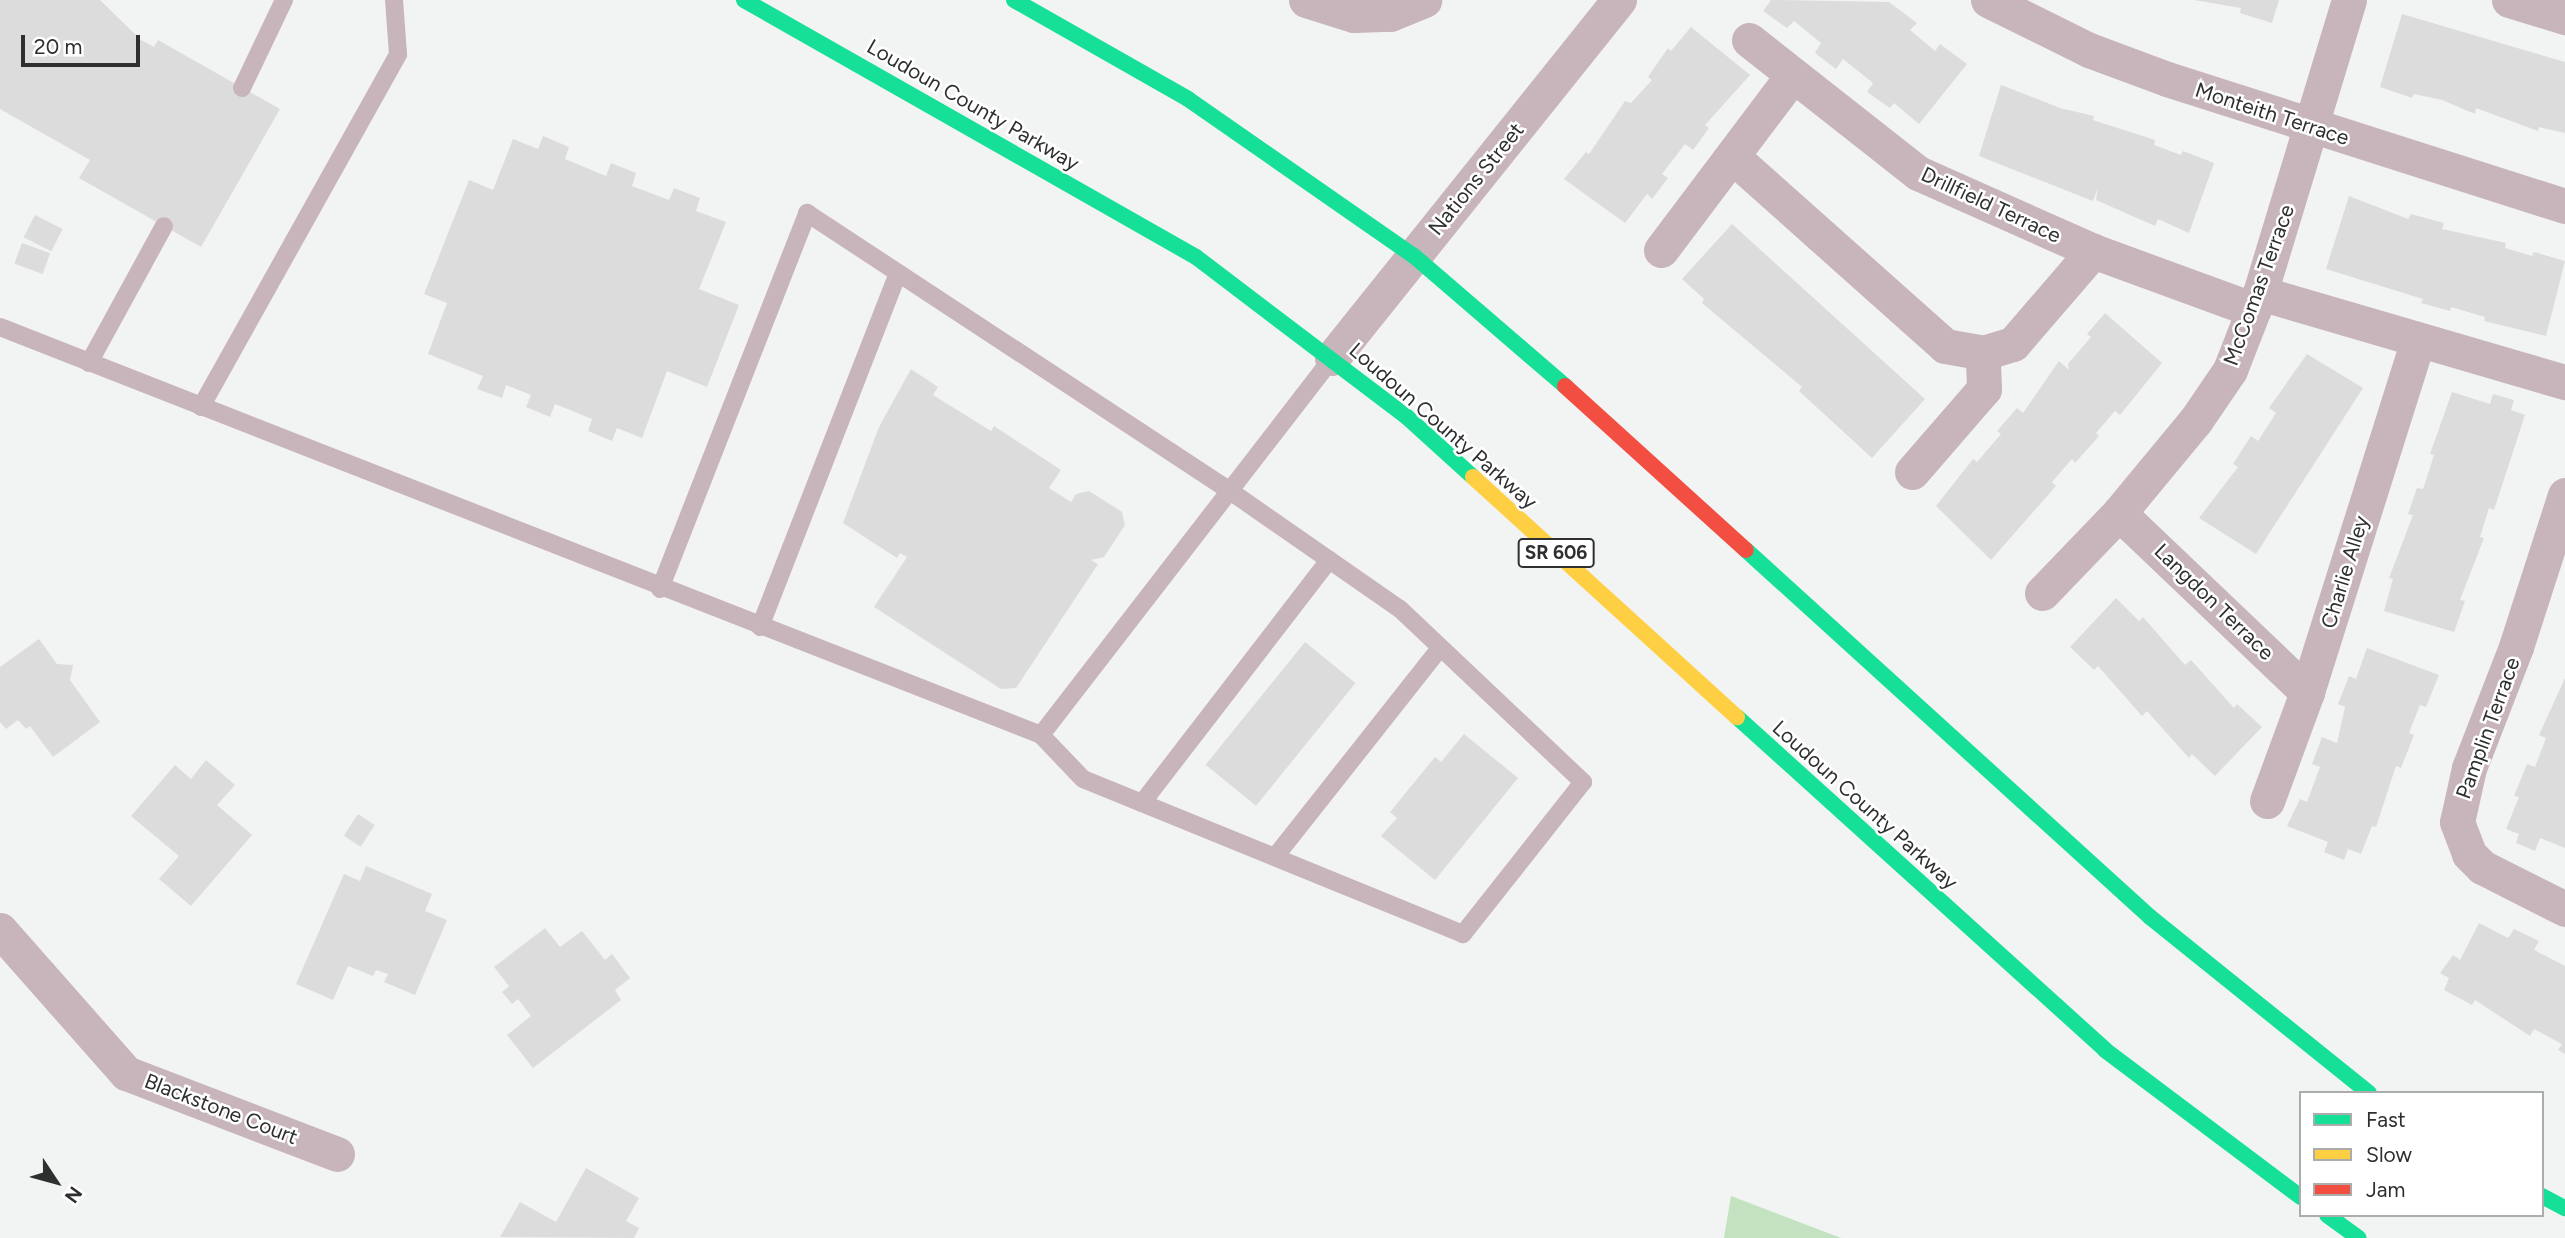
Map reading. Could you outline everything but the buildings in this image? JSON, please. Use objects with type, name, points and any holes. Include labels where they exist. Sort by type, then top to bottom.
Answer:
[{"type":"main road","name":"Loudoun County Parkway","points":[[744,0],[1196,257],[1332,358],[1407,418],[2105,1050],[2299,1196]]},
{"type":"main road","points":[[1014,0],[1188,99],[1414,256],[1546,369],[2150,917],[2300,1042],[2366,1091]]},
{"type":"main road","points":[[2544,1197],[2565,1208]]},
{"type":"main road","points":[[2330,1217],[2359,1238]]},
{"type":"street","points":[[1306,0],[1354,15],[1390,15],[1424,0]]},
{"type":"street","name":"Nations Street","points":[[1332,358],[1619,0]]},
{"type":"street","name":"Monteith Terrace","points":[[1988,0],[2090,50],[2313,127],[2565,206]]},
{"type":"street","name":"McComas Terrace","points":[[2042,593],[2119,513],[2217,391],[2257,302],[2313,127],[2349,0]]},
{"type":"street","points":[[2523,2],[2565,17]]},
{"type":"street","name":"Drillfield Terrace","points":[[1749,40],[1918,173],[2093,251],[2257,302]]},
{"type":"street","points":[[1661,250],[1793,75]]},
{"type":"street","points":[[1733,156],[1945,346],[1983,353],[1984,389],[1912,472]]},
{"type":"street","name":"Drillfield Terrace","points":[[1983,353],[2013,344],[2093,251]]},
{"type":"street","points":[[2257,302],[2418,340],[2565,382]]},
{"type":"street","name":"Charlie Alley","points":[[2267,801],[2307,692],[2418,340]]},
{"type":"street","name":"Pamplin Terrace","points":[[2565,495],[2521,635],[2469,768],[2457,822],[2469,854],[2482,867],[2565,909]]},
{"type":"street","name":"Langdon Terrace","points":[[2119,513],[2307,692]]},
{"type":"street","name":"Blackstone Court","points":[[0,930],[127,1073],[337,1154]]},
{"type":"lane","points":[[242,88],[284,0]]},
{"type":"lane","points":[[201,407],[398,54],[394,0]]},
{"type":"lane","points":[[0,327],[660,589],[1041,735],[1083,779],[1463,934],[1583,782],[1400,609],[1230,491],[807,214],[660,589]]},
{"type":"lane","points":[[89,363],[164,226]]},
{"type":"lane","points":[[760,627],[898,273]]},
{"type":"lane","points":[[1041,735],[1332,358]]},
{"type":"lane","points":[[1142,803],[1329,560]]},
{"type":"lane","points":[[1275,857],[1440,648]]},
{"type":"green space","points":[[1731,1196],[1841,1238],[1724,1238]]},
{"type":"traffic: fast","points":[[744,0],[1196,257],[1407,417],[1473,477]]},
{"type":"traffic: fast","points":[[1014,0],[1188,99],[1414,256],[1565,386]]},
{"type":"traffic: fast","points":[[1746,550],[2150,917],[2367,1091]]},
{"type":"traffic: fast","points":[[1737,717],[2105,1050],[2299,1196]]},
{"type":"traffic: fast","points":[[2544,1197],[2565,1208]]},
{"type":"traffic: fast","points":[[2330,1217],[2359,1238]]},
{"type":"traffic: slow","points":[[1473,477],[1737,717]]},
{"type":"traffic: jam","points":[[1565,386],[1746,550]]}]
